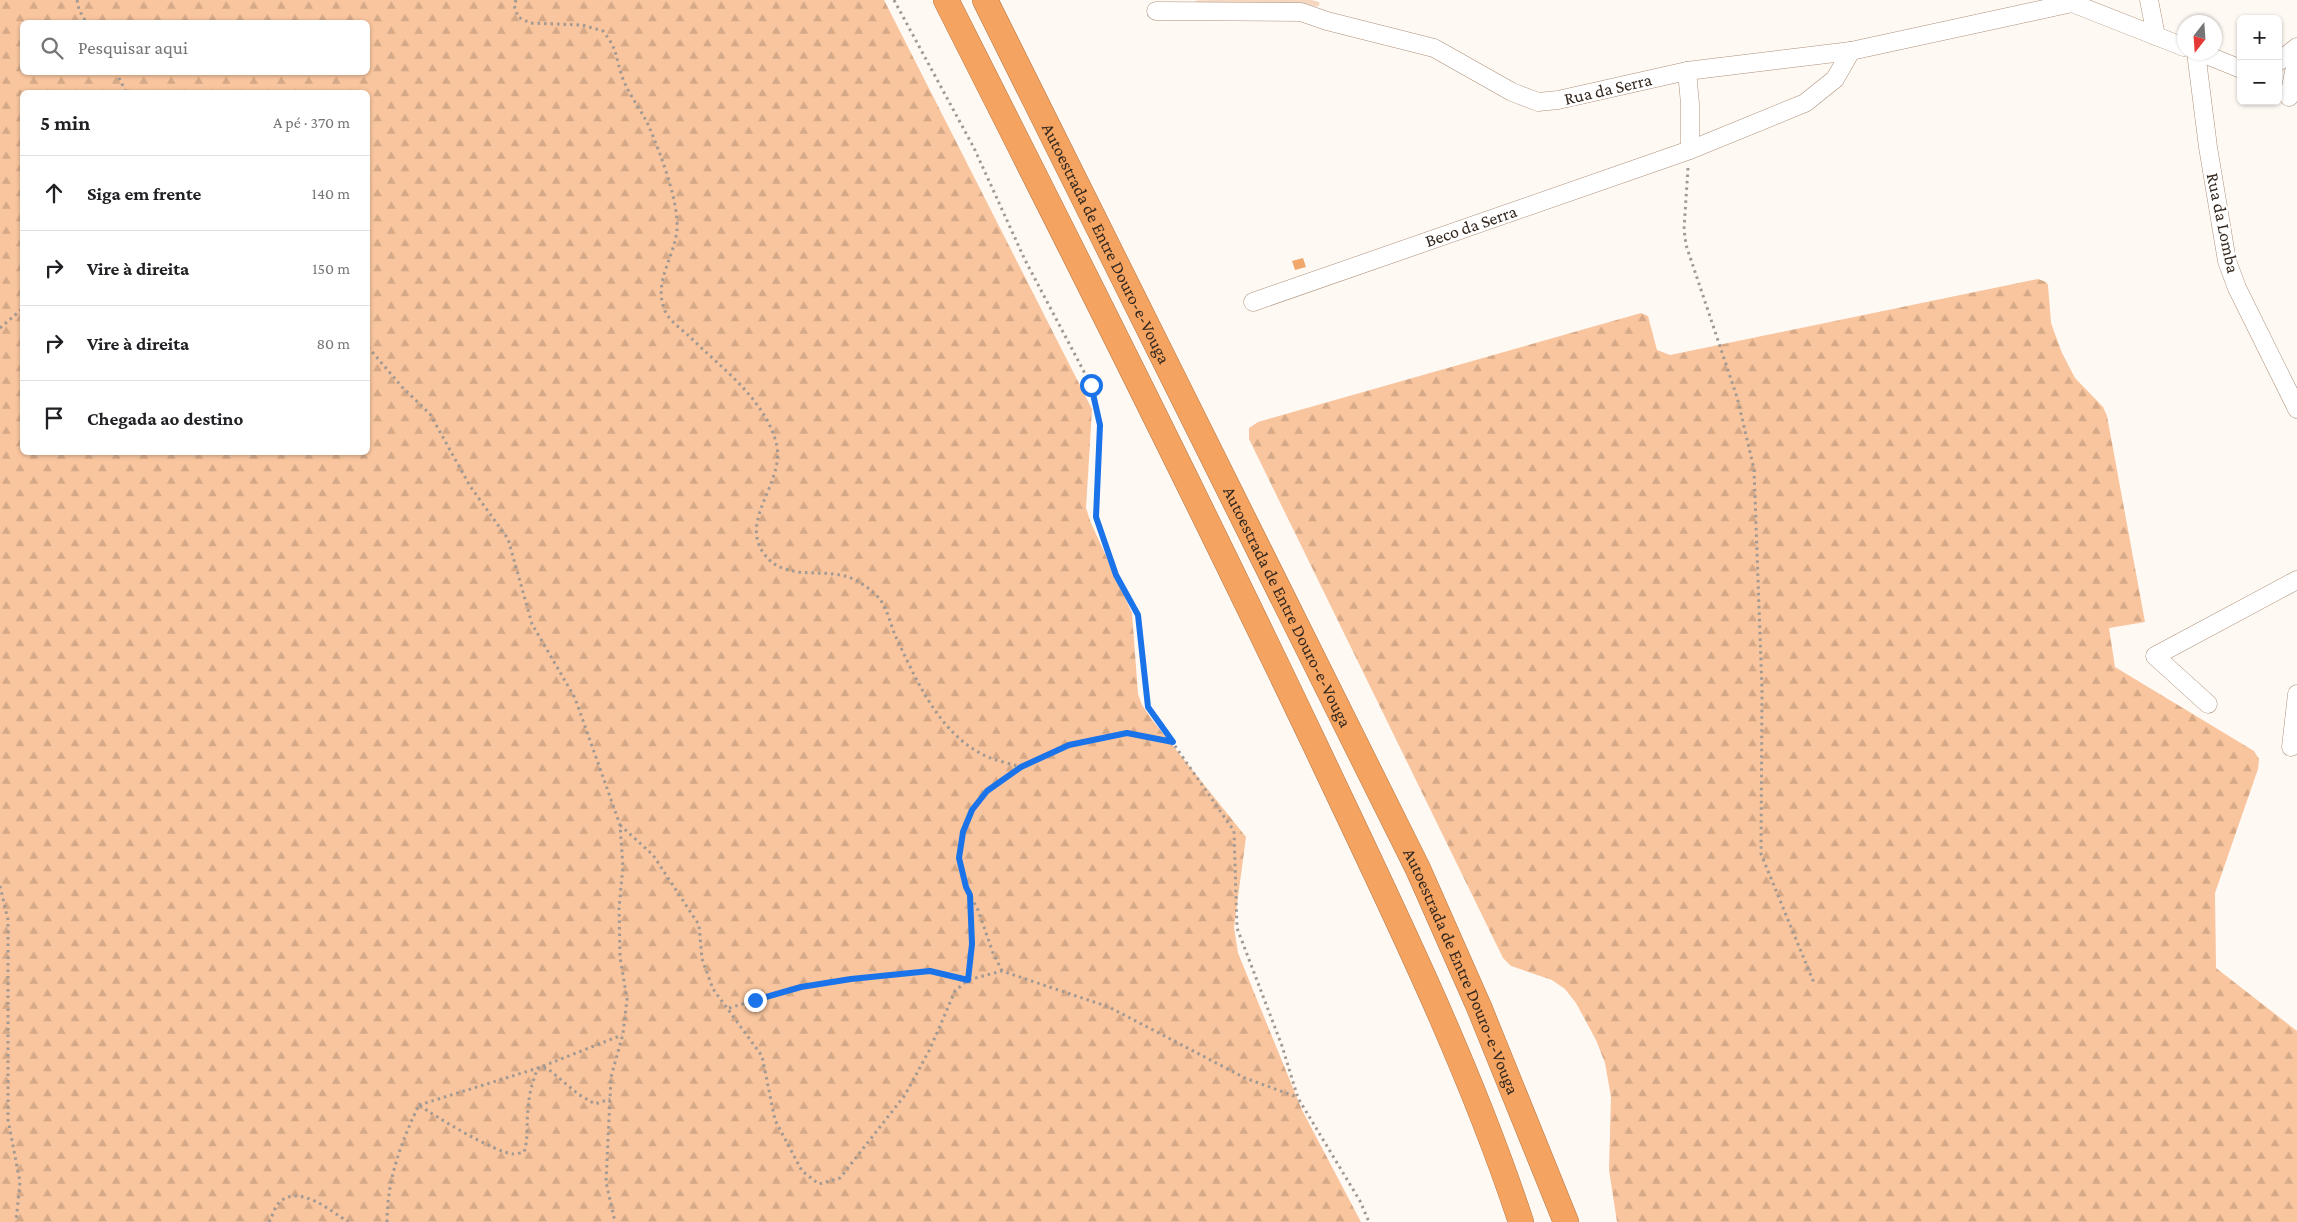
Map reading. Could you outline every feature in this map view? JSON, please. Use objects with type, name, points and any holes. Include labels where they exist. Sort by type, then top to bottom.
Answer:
[{"type":"highway","name":"Autoestrada de Entre Douro-e-Vouga","points":[[946,0],[1183,470],[1411,948],[1500,1158],[1521,1222]]},
{"type":"highway","name":"Autoestrada de Entre Douro-e-Vouga","points":[[985,0],[1418,869],[1483,1016],[1566,1222]]},
{"type":"street","points":[[2149,0],[2156,36]]},
{"type":"street","points":[[2070,2],[2177,44]]},
{"type":"street","name":"Rua da Serra","points":[[1156,11],[1250,6],[1301,12],[1327,21],[1433,48],[1512,92],[1538,102],[1558,100],[1687,71],[1851,50],[2070,2]]},
{"type":"street","points":[[2281,60],[2297,47]]},
{"type":"street","name":"Beco da Serra","points":[[1253,302],[1690,150],[1805,103],[1836,79],[1851,50]]},
{"type":"street","points":[[2288,96],[2297,57]]},
{"type":"street","name":"Rua da Lomba","points":[[2198,60],[2208,147],[2227,261],[2237,288],[2297,409]]},
{"type":"street","points":[[2218,60],[2237,67]]},
{"type":"street","points":[[1687,71],[1690,104],[1690,150]]},
{"type":"street","points":[[2208,704],[2155,656],[2297,580]]},
{"type":"street","points":[[2291,747],[2297,694]]},
{"type":"path","points":[[77,0],[79,10],[85,20]]},
{"type":"path","points":[[516,0],[514,5],[518,17],[530,24],[582,25],[603,31],[617,54],[622,76],[633,101],[650,127],[673,198],[677,229],[671,257],[659,291],[664,311],[751,396],[765,418],[777,443],[776,469],[757,519],[755,538],[765,555],[778,567],[798,573],[821,572],[846,576],[868,588],[880,599],[921,688],[951,731],[982,754],[1021,767]]},
{"type":"path","points":[[894,0],[974,148],[1025,260],[1091,385],[1100,425],[1096,517],[1116,575],[1138,615],[1148,707],[1234,831],[1237,928],[1282,1046],[1298,1098],[1360,1201],[1369,1222]]},
{"type":"path","points":[[118,75],[125,90]]},
{"type":"path","points":[[1690,150],[1684,229],[1686,245],[1737,397],[1754,469],[1762,690],[1761,854],[1814,983]]},
{"type":"path","points":[[0,328],[20,312]]},
{"type":"path","points":[[370,350],[402,387],[430,414],[470,486],[508,539],[532,624],[574,698],[620,825],[623,867],[619,908],[620,957],[626,999],[623,1034],[611,1077],[606,1182],[615,1222]]},
{"type":"path","points":[[1002,970],[993,953],[978,910],[966,887],[959,858],[963,832],[972,810],[987,791],[1021,767],[1069,745],[1127,733],[1173,742]]},
{"type":"path","points":[[620,825],[652,855],[699,925],[702,959],[713,989],[729,1008],[762,1056],[775,1120],[802,1171],[819,1184],[840,1178],[905,1096],[930,1049],[955,991],[968,980],[1002,970],[1109,1007],[1245,1078],[1298,1098]]},
{"type":"path","points":[[0,886],[8,920],[8,1120],[20,1182],[16,1222]]},
{"type":"path","points":[[968,980],[972,944],[970,895]]},
{"type":"path","points":[[729,1008],[801,987],[851,979],[930,971],[968,980]]},
{"type":"path","points":[[387,1222],[387,1197],[402,1142],[419,1105],[538,1068],[623,1034]]},
{"type":"path","points":[[538,1068],[547,1068],[578,1094],[594,1104],[610,1099]]},
{"type":"path","points":[[419,1105],[441,1120],[501,1150],[512,1154],[524,1152],[528,1142],[527,1111],[531,1086],[538,1068]]},
{"type":"path","points":[[269,1222],[279,1203],[293,1196],[309,1198],[348,1222]]},
{"type":"green space","points":[[0,0],[884,0],[1092,409],[1086,508],[1132,613],[1138,694],[1142,705],[1153,721],[1246,837],[1234,927],[1238,953],[1302,1110],[1361,1222],[0,1222]]},
{"type":"green space","points":[[2038,279],[2046,282],[2048,285],[2051,323],[2062,353],[2075,378],[2103,407],[2107,416],[2145,622],[2109,628],[2115,667],[2254,751],[2259,759],[2258,769],[2215,893],[2216,968],[2297,1031],[2297,1222],[1617,1222],[1609,1170],[1611,1097],[1605,1063],[1596,1040],[1576,1003],[1565,989],[1552,980],[1511,966],[1503,958],[1249,439],[1249,428],[1258,422],[1641,313],[1648,316],[1657,350],[1670,355]]},
{"type":"building","points":[[1303,258],[1306,267],[1295,270],[1292,261]]},
{"type":"waterway","points":[[1197,3],[1301,0],[1317,4]]},
{"type":"route","points":[[755,1000],[801,987],[851,979],[930,971],[968,980],[972,944],[970,895],[966,887],[959,858],[963,832],[972,810],[987,791],[1021,767],[1069,745],[1127,733],[1146,735],[1173,742],[1148,707],[1138,615],[1116,575],[1096,517],[1100,425],[1091,385]]}]
